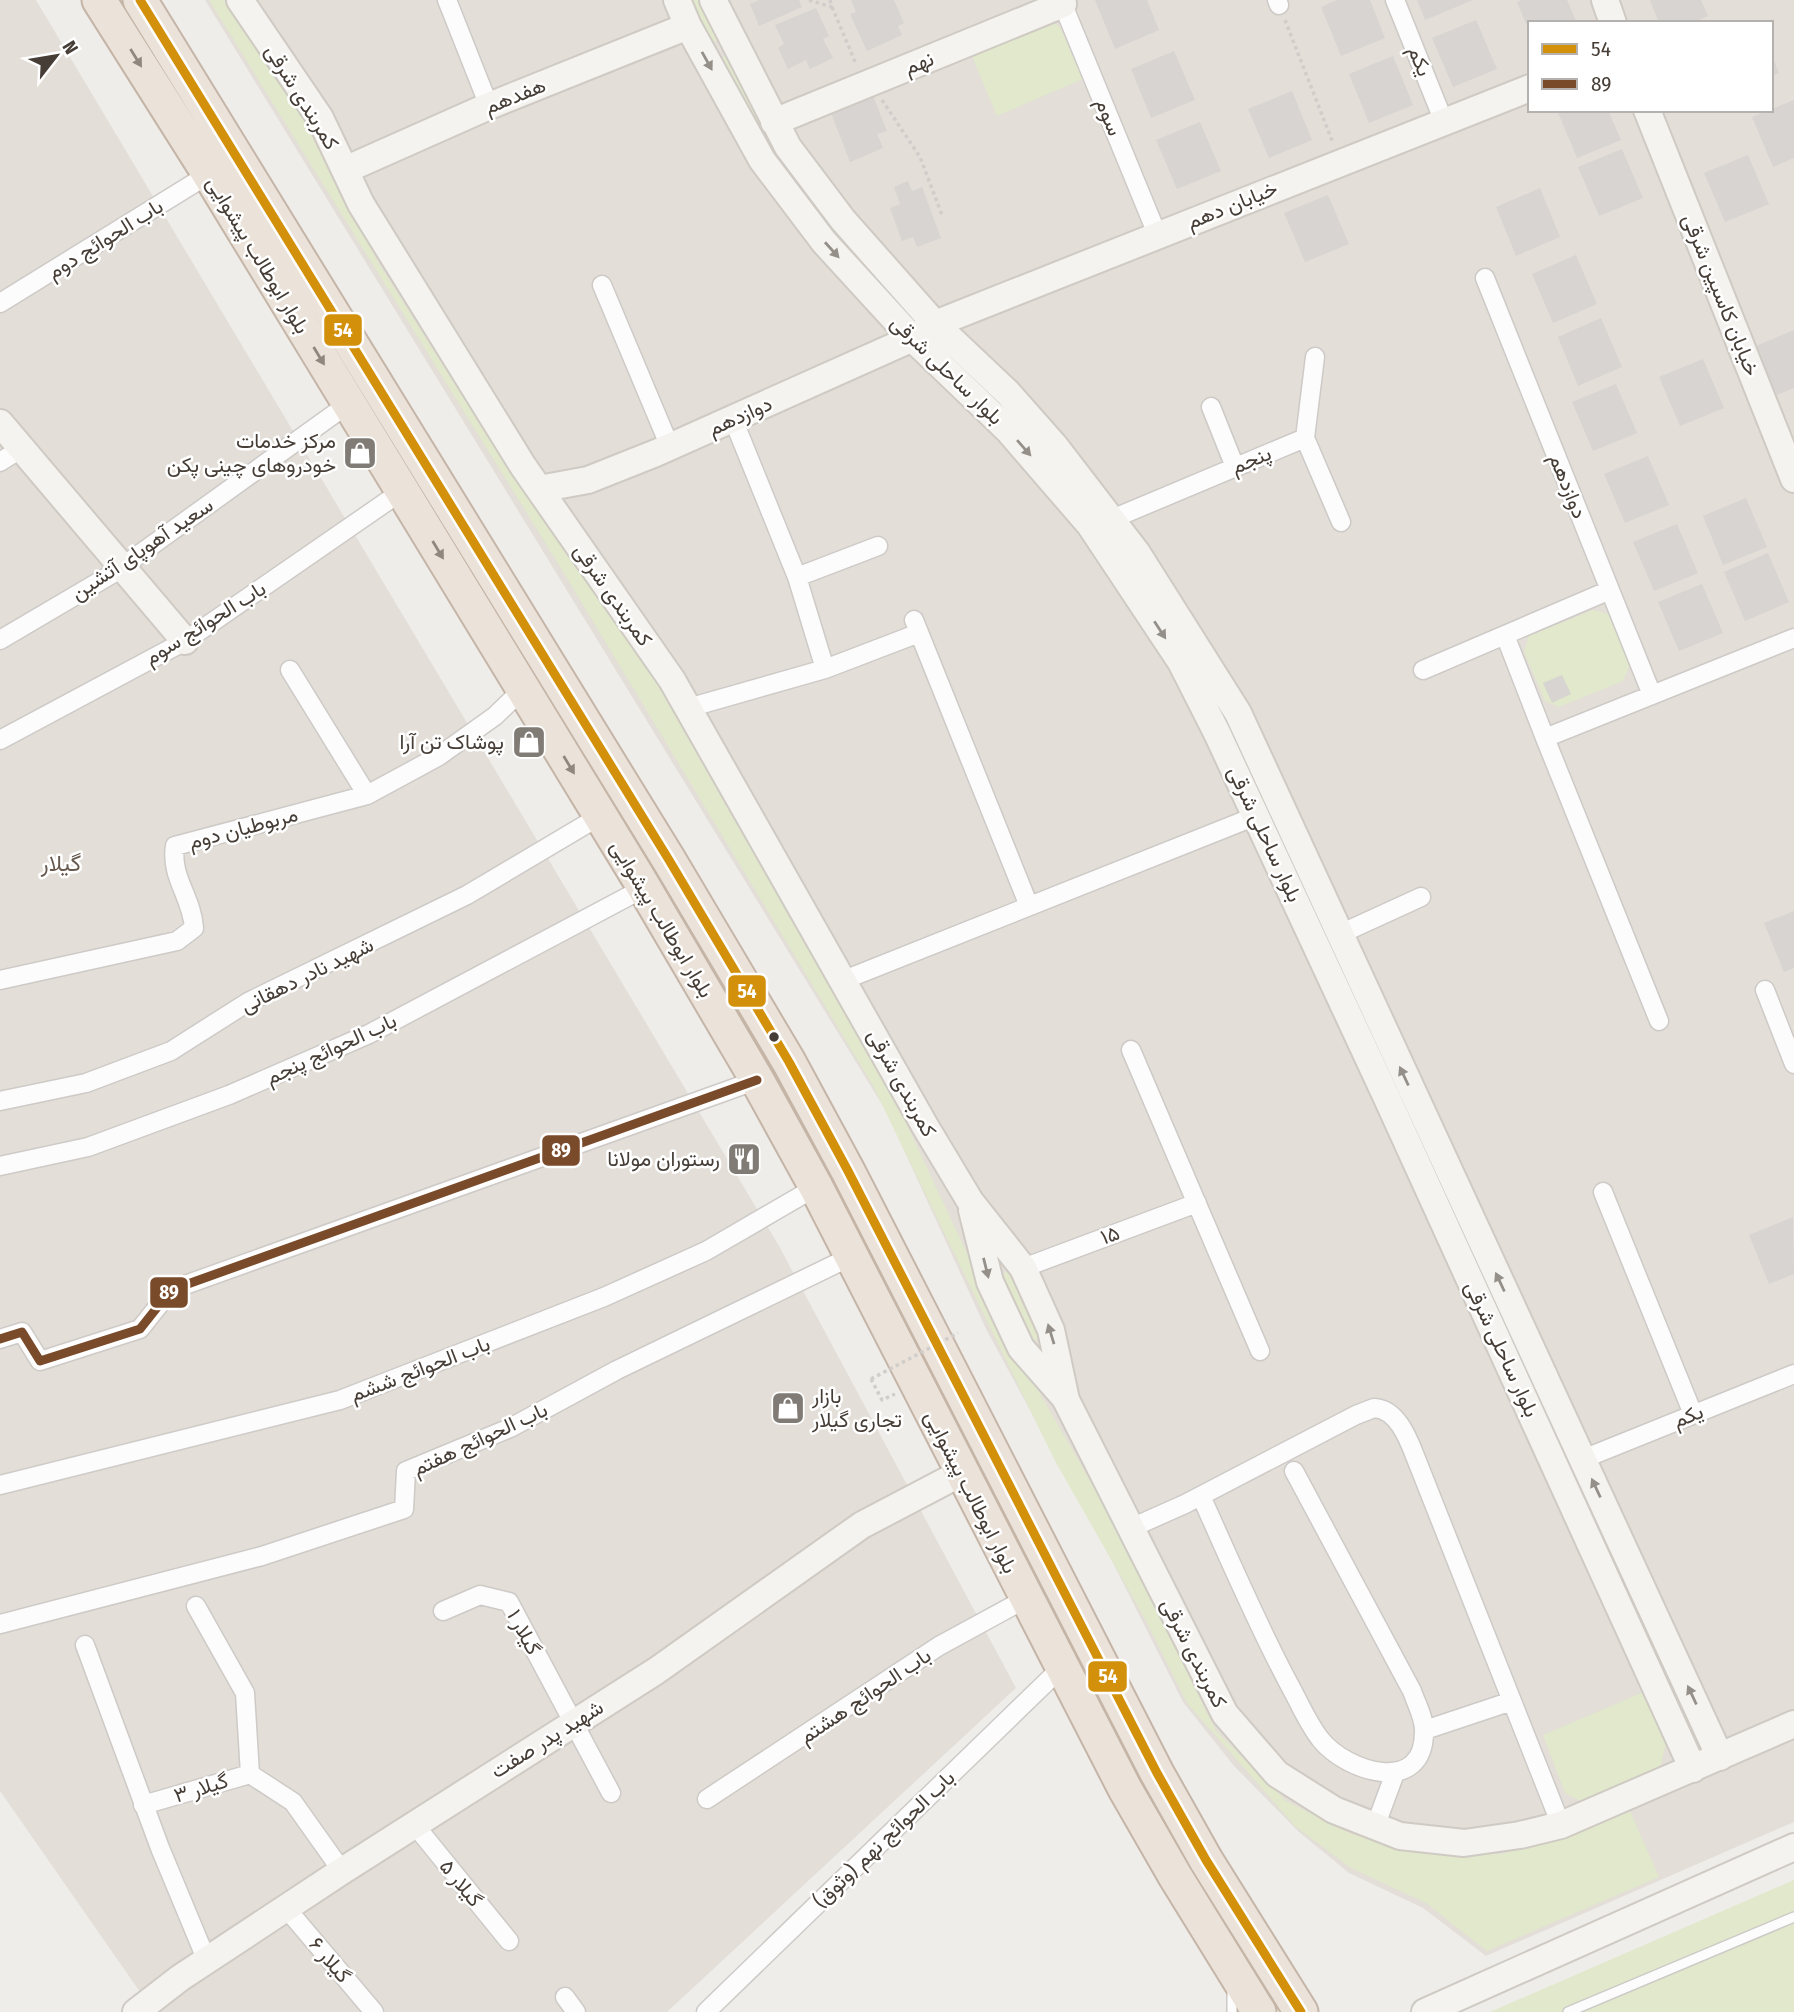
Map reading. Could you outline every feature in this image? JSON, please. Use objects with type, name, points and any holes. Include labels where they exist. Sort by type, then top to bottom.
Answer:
[{"type":"highway","name":"بلوار ابوطالب پیشوایی","points":[[99,0],[209,174],[523,689],[757,1080],[816,1187],[1125,1789],[1259,2012]]},
{"type":"highway","name":"بلوار ابوطالب پیشوایی","points":[[139,0],[669,860],[789,1062],[848,1171],[1157,1773],[1206,1860],[1301,2012]]},
{"type":"highway","points":[[209,174],[238,157]]},
{"type":"street","name":"کمربندی شرقی","points":[[240,0],[320,118],[361,204],[429,319],[539,489],[672,680],[970,1201],[1023,1268],[1051,1330],[1066,1400]]},
{"type":"street","points":[[447,0],[489,106]]},
{"type":"street","name":"بلوار ساحلی شرقی","points":[[677,0],[688,26],[762,160],[824,242],[924,331],[1008,393],[1054,444],[1112,519],[1238,713],[1338,935],[1720,1757]]},
{"type":"street","name":"بلوار ساحلی شرقی","points":[[713,0],[788,147],[924,331],[1090,524],[1181,662],[1256,816],[1693,1769]]},
{"type":"street","name":"یکم","points":[[1395,0],[1444,122]]},
{"type":"street","points":[[1605,0],[1612,21]]},
{"type":"street","name":"نهم","points":[[774,122],[1062,2]]},
{"type":"street","name":"سوم","points":[[1062,2],[1157,234]]},
{"type":"street","name":"هفدهم","points":[[345,170],[489,106],[688,26]]},
{"type":"street","name":"خیابان دهم","points":[[924,331],[1157,234],[1528,89]]},
{"type":"street","name":"خیابان کاسپین شرقی","points":[[1648,112],[1794,479]]},
{"type":"street","name":"باب الحوائج دوم","points":[[0,303],[209,174]]},
{"type":"street","name":"دوازدهم","points":[[1485,278],[1652,695]]},
{"type":"street","points":[[602,285],[670,447]]},
{"type":"street","name":"دوازدهم","points":[[539,489],[588,480],[670,447],[924,331]]},
{"type":"street","points":[[1315,357],[1305,438],[1341,522]]},
{"type":"street","name":"سعید آهوپای آتشین","points":[[0,640],[123,565],[348,404]]},
{"type":"street","points":[[1211,407],[1234,467]]},
{"type":"street","points":[[733,419],[797,577],[825,669]]},
{"type":"street","points":[[0,423],[11,455],[123,565],[185,641]]},
{"type":"street","name":"پنجم","points":[[1112,519],[1305,438]]},
{"type":"street","name":"باب الحوائج سوم","points":[[0,740],[185,641],[401,491]]},
{"type":"street","points":[[797,577],[878,546]]},
{"type":"street","points":[[1423,670],[1610,590]]},
{"type":"street","points":[[688,708],[825,669],[916,626],[1030,906]]},
{"type":"street","points":[[1505,635],[1659,1021]]},
{"type":"street","points":[[1545,738],[1794,638]]},
{"type":"street","points":[[290,670],[367,795]]},
{"type":"street","name":"مربوطیان دوم","points":[[0,980],[177,941],[194,928],[193,914],[172,862],[175,846],[367,795],[439,756],[495,716],[523,689]]},
{"type":"street","points":[[844,980],[1256,816],[1280,804]]},
{"type":"street","name":"شهید نادر دهقانی","points":[[0,1101],[86,1083],[171,1051],[248,1002],[467,895],[600,816]]},
{"type":"street","name":"باب الحوائج پنجم","points":[[0,1166],[88,1147],[229,1095],[369,1034],[644,888]]},
{"type":"street","points":[[1338,935],[1421,897]]},
{"type":"street","points":[[1765,990],[1794,1064]]},
{"type":"street","points":[[1131,1050],[1260,1351]]},
{"type":"street","points":[[0,1339],[22,1332],[40,1361],[140,1329],[171,1290],[757,1080]]},
{"type":"street","name":"باب الحوائج ششم","points":[[0,1485],[341,1400],[604,1297],[706,1251],[816,1187]]},
{"type":"street","points":[[1603,1192],[1693,1414]]},
{"type":"street","name":"کمربندی شرقی","points":[[970,1201],[990,1282],[1021,1348],[1066,1400],[1225,1714],[1277,1774],[1334,1810],[1399,1836],[1464,1843],[1520,1835],[1561,1825],[1794,1724]]},
{"type":"street","name":"۱۵","points":[[1023,1268],[1197,1203]]},
{"type":"street","name":"باب الحوائج هفتم","points":[[0,1624],[262,1556],[404,1509],[406,1471],[510,1428],[617,1370],[850,1257]]},
{"type":"street","name":"یکم","points":[[1583,1459],[1794,1374]]},
{"type":"street","points":[[1132,1528],[1185,1504],[1356,1415],[1380,1408],[1391,1414],[1404,1431],[1561,1825]]},
{"type":"street","points":[[1205,1505],[1277,1660],[1321,1740],[1341,1758],[1368,1772],[1395,1773],[1411,1765],[1420,1752],[1425,1730],[1412,1691],[1294,1471]]},
{"type":"street","name":"شهید پدر صفت","points":[[136,2012],[342,1871],[656,1671],[862,1525],[961,1473]]},
{"type":"street","name":"گیلار ۱","points":[[443,1611],[480,1595],[509,1602],[611,1793]]},
{"type":"street","name":"باب الحوائج هشتم","points":[[707,1799],[939,1646],[1027,1598]]},
{"type":"street","points":[[195,1606],[246,1693],[250,1773]]},
{"type":"street","points":[[85,1645],[143,1805],[207,1961]]},
{"type":"street","name":"باب الحوائج نهم (وثوق)","points":[[706,2012],[1062,1667]]},
{"type":"street","points":[[1425,1730],[1512,1701]]},
{"type":"street","name":"گیلار ۳","points":[[143,1805],[250,1773],[293,1802],[342,1871]]},
{"type":"street","points":[[1375,1827],[1395,1773]]},
{"type":"street","name":"گیلار ۵","points":[[414,1824],[509,1941]]},
{"type":"street","points":[[1425,2012],[1794,1847]]},
{"type":"street","name":"گیلار ۶","points":[[286,1908],[374,2012]]},
{"type":"street","points":[[565,1997],[576,2012]]},
{"type":"lane","points":[[1568,2012],[1794,1917]]},
{"type":"lane","points":[[1232,1968],[1232,2012]]},
{"type":"path","points":[[809,0],[832,7]]},
{"type":"path","points":[[830,0],[868,84],[920,157],[942,215]]},
{"type":"path","points":[[1278,2],[1341,162]]},
{"type":"path","points":[[882,1400],[871,1379],[958,1333]]},
{"type":"shaded area","points":[[0,0],[36,0],[779,1246],[1016,1688],[667,2012],[154,2012],[0,1791]]},
{"type":"shaded area","points":[[205,0],[1794,0],[1794,1822],[1486,1956],[1423,1908],[1349,1873],[1299,1832],[1234,1766],[1183,1702],[1113,1563],[986,1329],[886,1111]]},
{"type":"green space","points":[[209,0],[224,0],[244,32],[310,113],[376,259],[506,465],[659,684],[883,1074],[1002,1328],[1103,1503],[1216,1731],[1286,1801],[1351,1834],[1434,1854],[1501,1854],[1565,1838],[1630,1811],[1659,1877],[1487,1951],[1426,1903],[1351,1868],[1295,1826],[1187,1703],[1145,1619],[1054,1459],[872,1084],[559,565]]},
{"type":"green space","points":[[688,0],[700,0],[719,39],[711,44]]},
{"type":"green space","points":[[1044,17],[1060,27],[1083,79],[997,116],[969,49]]},
{"type":"green space","points":[[725,56],[777,145],[771,148],[719,60]]},
{"type":"green space","points":[[1593,610],[1608,614],[1630,664],[1623,681],[1559,707],[1545,701],[1524,652],[1529,636]]},
{"type":"green space","points":[[1005,1272],[1016,1275],[1042,1327],[1036,1341],[1026,1336],[999,1286]]},
{"type":"green space","points":[[1646,1691],[1667,1739],[1660,1768],[1582,1802],[1565,1793],[1543,1735]]},
{"type":"green space","points":[[1794,1880],[1794,2012],[1490,2012]]},
{"type":"building","points":[[759,0],[799,0],[802,7],[759,26],[750,4]]},
{"type":"building","points":[[851,0],[894,0],[904,23],[898,26],[902,35],[867,51],[850,14],[856,12]]},
{"type":"building","points":[[1095,0],[1147,0],[1159,30],[1115,49]]},
{"type":"building","points":[[1337,0],[1370,0],[1385,38],[1341,56],[1321,7]]},
{"type":"building","points":[[1417,0],[1473,0],[1425,20]]},
{"type":"building","points":[[1567,0],[1576,21],[1528,21],[1528,28],[1517,2]]},
{"type":"building","points":[[1650,0],[1701,0],[1708,16],[1697,21],[1658,21]]},
{"type":"building","points":[[816,8],[829,36],[823,39],[833,58],[810,69],[806,60],[788,69],[778,48],[784,44],[775,25]]},
{"type":"building","points":[[1476,20],[1497,69],[1453,87],[1432,38]]},
{"type":"building","points":[[1174,51],[1195,100],[1151,118],[1131,69]]},
{"type":"building","points":[[1393,56],[1413,105],[1369,123],[1349,74]]},
{"type":"building","points":[[1773,58],[1779,73],[1773,75]]},
{"type":"building","points":[[1292,91],[1312,140],[1269,158],[1248,109]]},
{"type":"building","points":[[873,96],[887,131],[877,134],[883,148],[850,162],[831,113]]},
{"type":"building","points":[[1794,100],[1794,158],[1773,167],[1752,117],[1773,112],[1773,108]]},
{"type":"building","points":[[1558,112],[1609,112],[1621,140],[1577,158]]},
{"type":"building","points":[[1200,122],[1221,171],[1177,189],[1156,140]]},
{"type":"building","points":[[1622,149],[1643,198],[1599,216],[1578,167]]},
{"type":"building","points":[[1748,155],[1769,204],[1725,222],[1704,173]]},
{"type":"building","points":[[908,181],[912,191],[922,187],[941,238],[917,247],[913,237],[902,241],[890,208],[900,204],[894,187]]},
{"type":"building","points":[[1540,188],[1560,237],[1516,256],[1496,207]]},
{"type":"building","points":[[1328,195],[1349,244],[1305,262],[1284,213]]},
{"type":"building","points":[[1576,255],[1597,304],[1553,323],[1532,274]]},
{"type":"building","points":[[1601,318],[1622,367],[1578,386],[1558,337]]},
{"type":"building","points":[[1794,330],[1794,388],[1777,395],[1756,346]]},
{"type":"building","points":[[1703,359],[1724,408],[1680,426],[1659,377]]},
{"type":"building","points":[[1616,384],[1637,433],[1593,451],[1572,402]]},
{"type":"building","points":[[1648,456],[1669,505],[1625,523],[1604,474]]},
{"type":"building","points":[[1746,498],[1767,547],[1723,565],[1703,516]]},
{"type":"building","points":[[1677,524],[1698,573],[1654,591],[1633,542]]},
{"type":"building","points":[[1768,553],[1789,602],[1745,621],[1724,572]]},
{"type":"building","points":[[1702,584],[1723,633],[1679,651],[1658,602]]},
{"type":"building","points":[[1562,675],[1571,694],[1552,703],[1543,683]]},
{"type":"building","points":[[1794,911],[1794,968],[1784,972],[1764,923]]},
{"type":"building","points":[[1793,1217],[1794,1274],[1769,1284],[1749,1235]]},
{"type":"transit line","name":"54","points":[[140,0],[669,860],[789,1062],[848,1171],[1157,1773],[1206,1860],[1301,2012]]},
{"type":"transit line","name":"89","points":[[0,1339],[22,1332],[40,1361],[140,1329],[171,1290],[757,1080]]},
{"type":"place","name":"مرکز خدمات خودروهای چینی پکن","points":[[360,453]]},
{"type":"place","name":"پوشاک تن آرا","points":[[529,742]]},
{"type":"place","name":"رستوران مولانا","points":[[744,1159]]},
{"type":"place","name":"بازار تجاری گیلار","points":[[788,1408]]},
{"type":"district","name":"گیلار","points":[[61,863]]}]
